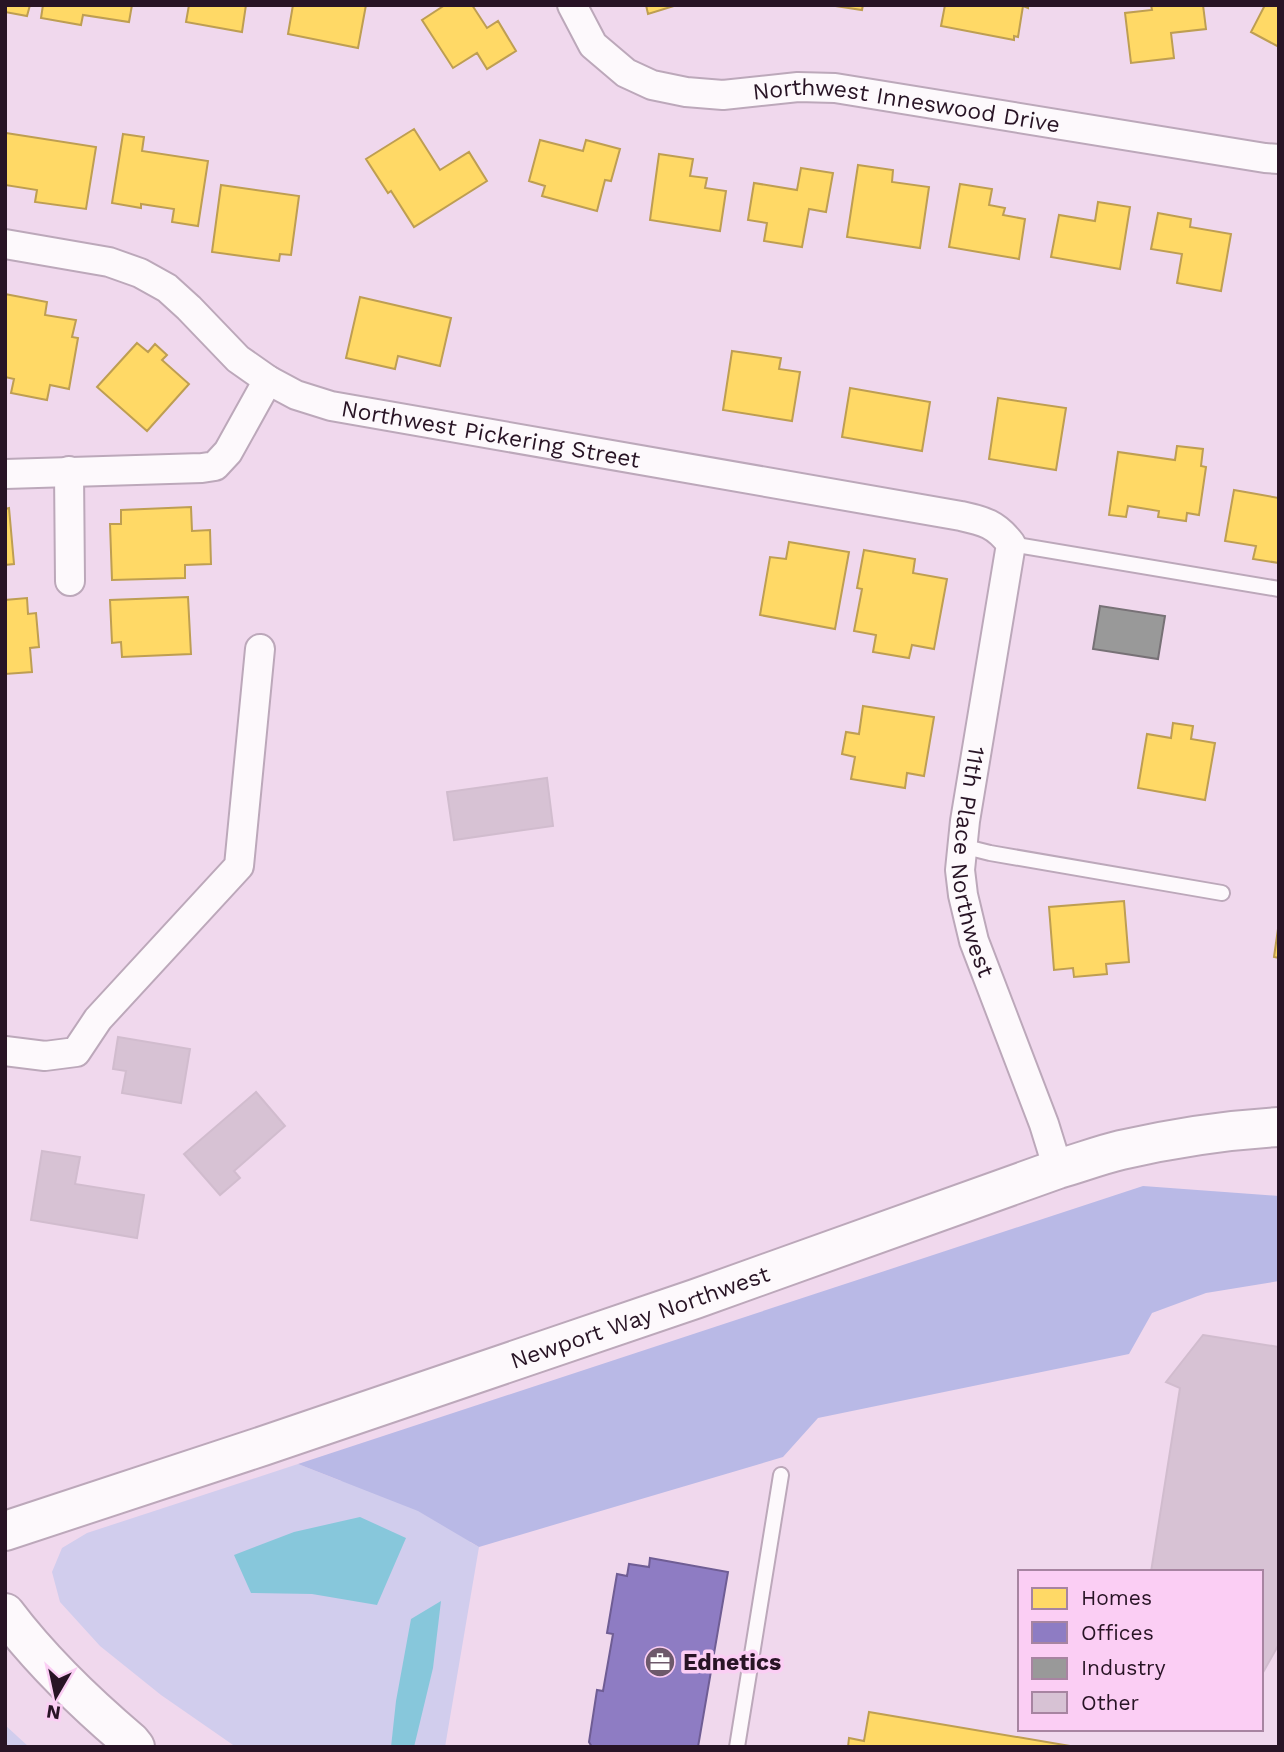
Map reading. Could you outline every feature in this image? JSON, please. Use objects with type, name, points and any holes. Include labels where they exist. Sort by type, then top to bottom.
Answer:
[{"type":"street","name":"Northwest Inneswood Drive","points":[[572,5],[593,45],[626,73],[663,88],[723,95],[798,87],[835,88],[1279,159]]},
{"type":"street","name":"Northwest Pickering Street","points":[[5,244],[109,262],[140,273],[167,288],[238,359],[268,380],[296,395],[331,406],[961,516],[987,522],[1002,532],[1010,544]]},
{"type":"street","points":[[5,474],[215,466],[228,452],[268,380]]},
{"type":"street","points":[[69,471],[70,581]]},
{"type":"street","name":"11th Place Northwest","points":[[1010,544],[960,870],[974,941],[1044,1124],[1058,1169]]},
{"type":"street","points":[[5,1051],[45,1056],[76,1052],[99,1019],[239,866],[260,649]]},
{"type":"street","name":"Newport Way Northwest","points":[[5,1531],[682,1304],[1058,1169],[1157,1142],[1238,1129],[1279,1127]]},
{"type":"street","points":[[5,1613],[57,1675],[93,1710],[141,1745]]},
{"type":"lane","points":[[1010,544],[1279,589]]},
{"type":"lane","points":[[962,846],[1222,893]]},
{"type":"lane","points":[[737,1747],[781,1475]]},
{"type":"shaded area","points":[[1143,1186],[1279,1196],[1279,1281],[1206,1293],[1152,1313],[1129,1354],[818,1418],[783,1457],[479,1547],[418,1511],[298,1464]]},
{"type":"shaded area","points":[[783,1406],[470,1542],[479,1547],[445,1747],[236,1747],[161,1695],[100,1646],[60,1602],[52,1572],[62,1548],[87,1533],[298,1464],[341,1481]]},
{"type":"shaded area","points":[[360,1517],[406,1538],[377,1605],[312,1594],[251,1593],[234,1555],[294,1532]]},
{"type":"shaded area","points":[[441,1601],[433,1668],[414,1747],[391,1747],[396,1701],[411,1619]]},
{"type":"shaded area","points":[[5,1725],[29,1747],[5,1747]]},
{"type":"building: Homes","points":[[5,5],[30,5],[27,16],[5,12]]},
{"type":"building: Homes","points":[[43,5],[132,5],[129,22],[83,15],[81,25],[41,18]]},
{"type":"building: Homes","points":[[189,5],[246,5],[242,32],[186,22]]},
{"type":"building: Homes","points":[[293,5],[366,5],[358,48],[288,34]]},
{"type":"building: Homes","points":[[445,5],[472,5],[487,28],[498,21],[516,51],[487,69],[477,53],[453,68],[422,20]]},
{"type":"building: Homes","points":[[646,5],[677,5],[648,14]]},
{"type":"building: Homes","points":[[829,5],[863,5],[862,10]]},
{"type":"building: Homes","points":[[945,5],[1028,5],[1028,8],[1023,6],[1018,37],[1014,36],[1014,40],[941,26]]},
{"type":"building: Homes","points":[[1151,5],[1203,5],[1206,29],[1171,33],[1174,58],[1131,63],[1125,13],[1152,10]]},
{"type":"building: Homes","points":[[1265,5],[1279,5],[1279,47],[1251,32]]},
{"type":"building: Homes","points":[[414,129],[440,170],[469,152],[487,181],[414,227],[366,159]]},
{"type":"building: Homes","points":[[6,133],[96,147],[86,209],[35,202],[37,190],[5,185]]},
{"type":"building: Homes","points":[[123,134],[144,137],[142,151],[208,161],[198,226],[172,222],[174,209],[141,204],[141,208],[112,203]]},
{"type":"building: Homes","points":[[540,140],[583,151],[586,140],[620,149],[611,181],[605,180],[597,211],[542,196],[545,186],[529,181]]},
{"type":"building: Homes","points":[[659,154],[693,159],[690,176],[707,178],[705,188],[726,191],[720,231],[650,220]]},
{"type":"building: Homes","points":[[858,165],[893,170],[892,182],[929,187],[920,248],[847,237]]},
{"type":"building: Homes","points":[[801,168],[833,173],[826,212],[809,209],[802,247],[764,241],[767,223],[748,220],[754,183],[797,190]]},
{"type":"building: Homes","points":[[960,184],[992,189],[989,205],[1005,208],[1003,215],[1025,219],[1019,259],[949,247]]},
{"type":"building: Homes","points":[[221,185],[299,196],[291,255],[280,254],[279,261],[212,252]]},
{"type":"building: Homes","points":[[1098,202],[1130,207],[1120,269],[1051,257],[1059,215],[1095,221]]},
{"type":"building: Homes","points":[[1158,213],[1191,219],[1190,227],[1231,234],[1221,291],[1177,283],[1182,254],[1151,249]]},
{"type":"building: Homes","points":[[5,294],[47,302],[45,315],[76,320],[72,337],[78,338],[69,389],[50,385],[47,400],[11,393],[14,379],[5,377]]},
{"type":"building: Homes","points":[[360,297],[451,318],[440,366],[398,356],[395,369],[346,358]]},
{"type":"building: Homes","points":[[137,343],[148,352],[155,344],[167,355],[162,360],[189,384],[147,431],[97,387]]},
{"type":"building: Homes","points":[[732,351],[781,358],[779,369],[800,372],[792,421],[723,410]]},
{"type":"building: Homes","points":[[850,388],[930,402],[922,451],[842,437]]},
{"type":"building: Homes","points":[[998,398],[1066,408],[1056,470],[989,459]]},
{"type":"building: Homes","points":[[1177,446],[1203,449],[1201,466],[1206,467],[1199,515],[1187,513],[1186,521],[1158,517],[1159,511],[1128,506],[1126,517],[1109,515],[1118,452],[1175,460]]},
{"type":"building: Homes","points":[[1234,490],[1279,498],[1279,563],[1253,559],[1256,546],[1225,541]]},
{"type":"building: Homes","points":[[191,507],[192,531],[210,530],[211,564],[185,565],[185,578],[112,580],[110,524],[121,524],[121,510]]},
{"type":"building: Homes","points":[[9,508],[14,564],[5,565],[5,509]]},
{"type":"building: Homes","points":[[789,542],[849,552],[835,629],[760,615],[770,557],[786,559]]},
{"type":"building: Homes","points":[[864,550],[915,559],[913,573],[947,579],[934,649],[912,645],[909,658],[873,652],[876,635],[854,631],[862,589],[857,588]]},
{"type":"building: Homes","points":[[188,597],[191,654],[122,657],[121,642],[112,643],[110,600]]},
{"type":"building: Homes","points":[[27,598],[28,614],[36,613],[39,647],[30,648],[32,672],[5,674],[5,600]]},
{"type":"building: Homes","points":[[863,706],[934,717],[924,776],[907,773],[905,788],[851,779],[855,757],[842,754],[846,732],[859,734]]},
{"type":"building: Homes","points":[[1173,723],[1193,726],[1191,739],[1215,743],[1205,800],[1138,788],[1147,734],[1171,738]]},
{"type":"building: Homes","points":[[1124,901],[1129,962],[1106,964],[1107,974],[1074,977],[1073,968],[1054,970],[1049,907]]},
{"type":"building: Homes","points":[[1279,922],[1279,958],[1274,957]]},
{"type":"building: Homes","points":[[869,1712],[1076,1747],[848,1747],[849,1738],[864,1741]]},
{"type":"building: Offices","name":"Ednetics","points":[[650,1558],[728,1572],[698,1747],[592,1747],[589,1742],[597,1690],[603,1691],[613,1634],[607,1633],[617,1574],[627,1576],[629,1564],[649,1567]]},
{"type":"building: Industry","points":[[1100,606],[1165,616],[1158,659],[1093,649]]},
{"type":"building: Other","points":[[547,778],[553,826],[454,840],[447,792]]},
{"type":"building: Other","points":[[118,1037],[190,1049],[181,1103],[122,1093],[126,1071],[113,1069]]},
{"type":"building: Other","points":[[256,1092],[285,1126],[234,1171],[240,1178],[220,1195],[184,1154]]},
{"type":"building: Other","points":[[42,1151],[80,1157],[75,1184],[144,1195],[137,1238],[31,1220]]},
{"type":"building: Other","points":[[1203,1335],[1279,1347],[1279,1644],[1263,1672],[1263,1570],[1151,1570],[1180,1388],[1166,1382]]},
{"type":"place","name":"Ednetics","points":[[660,1662]]}]
